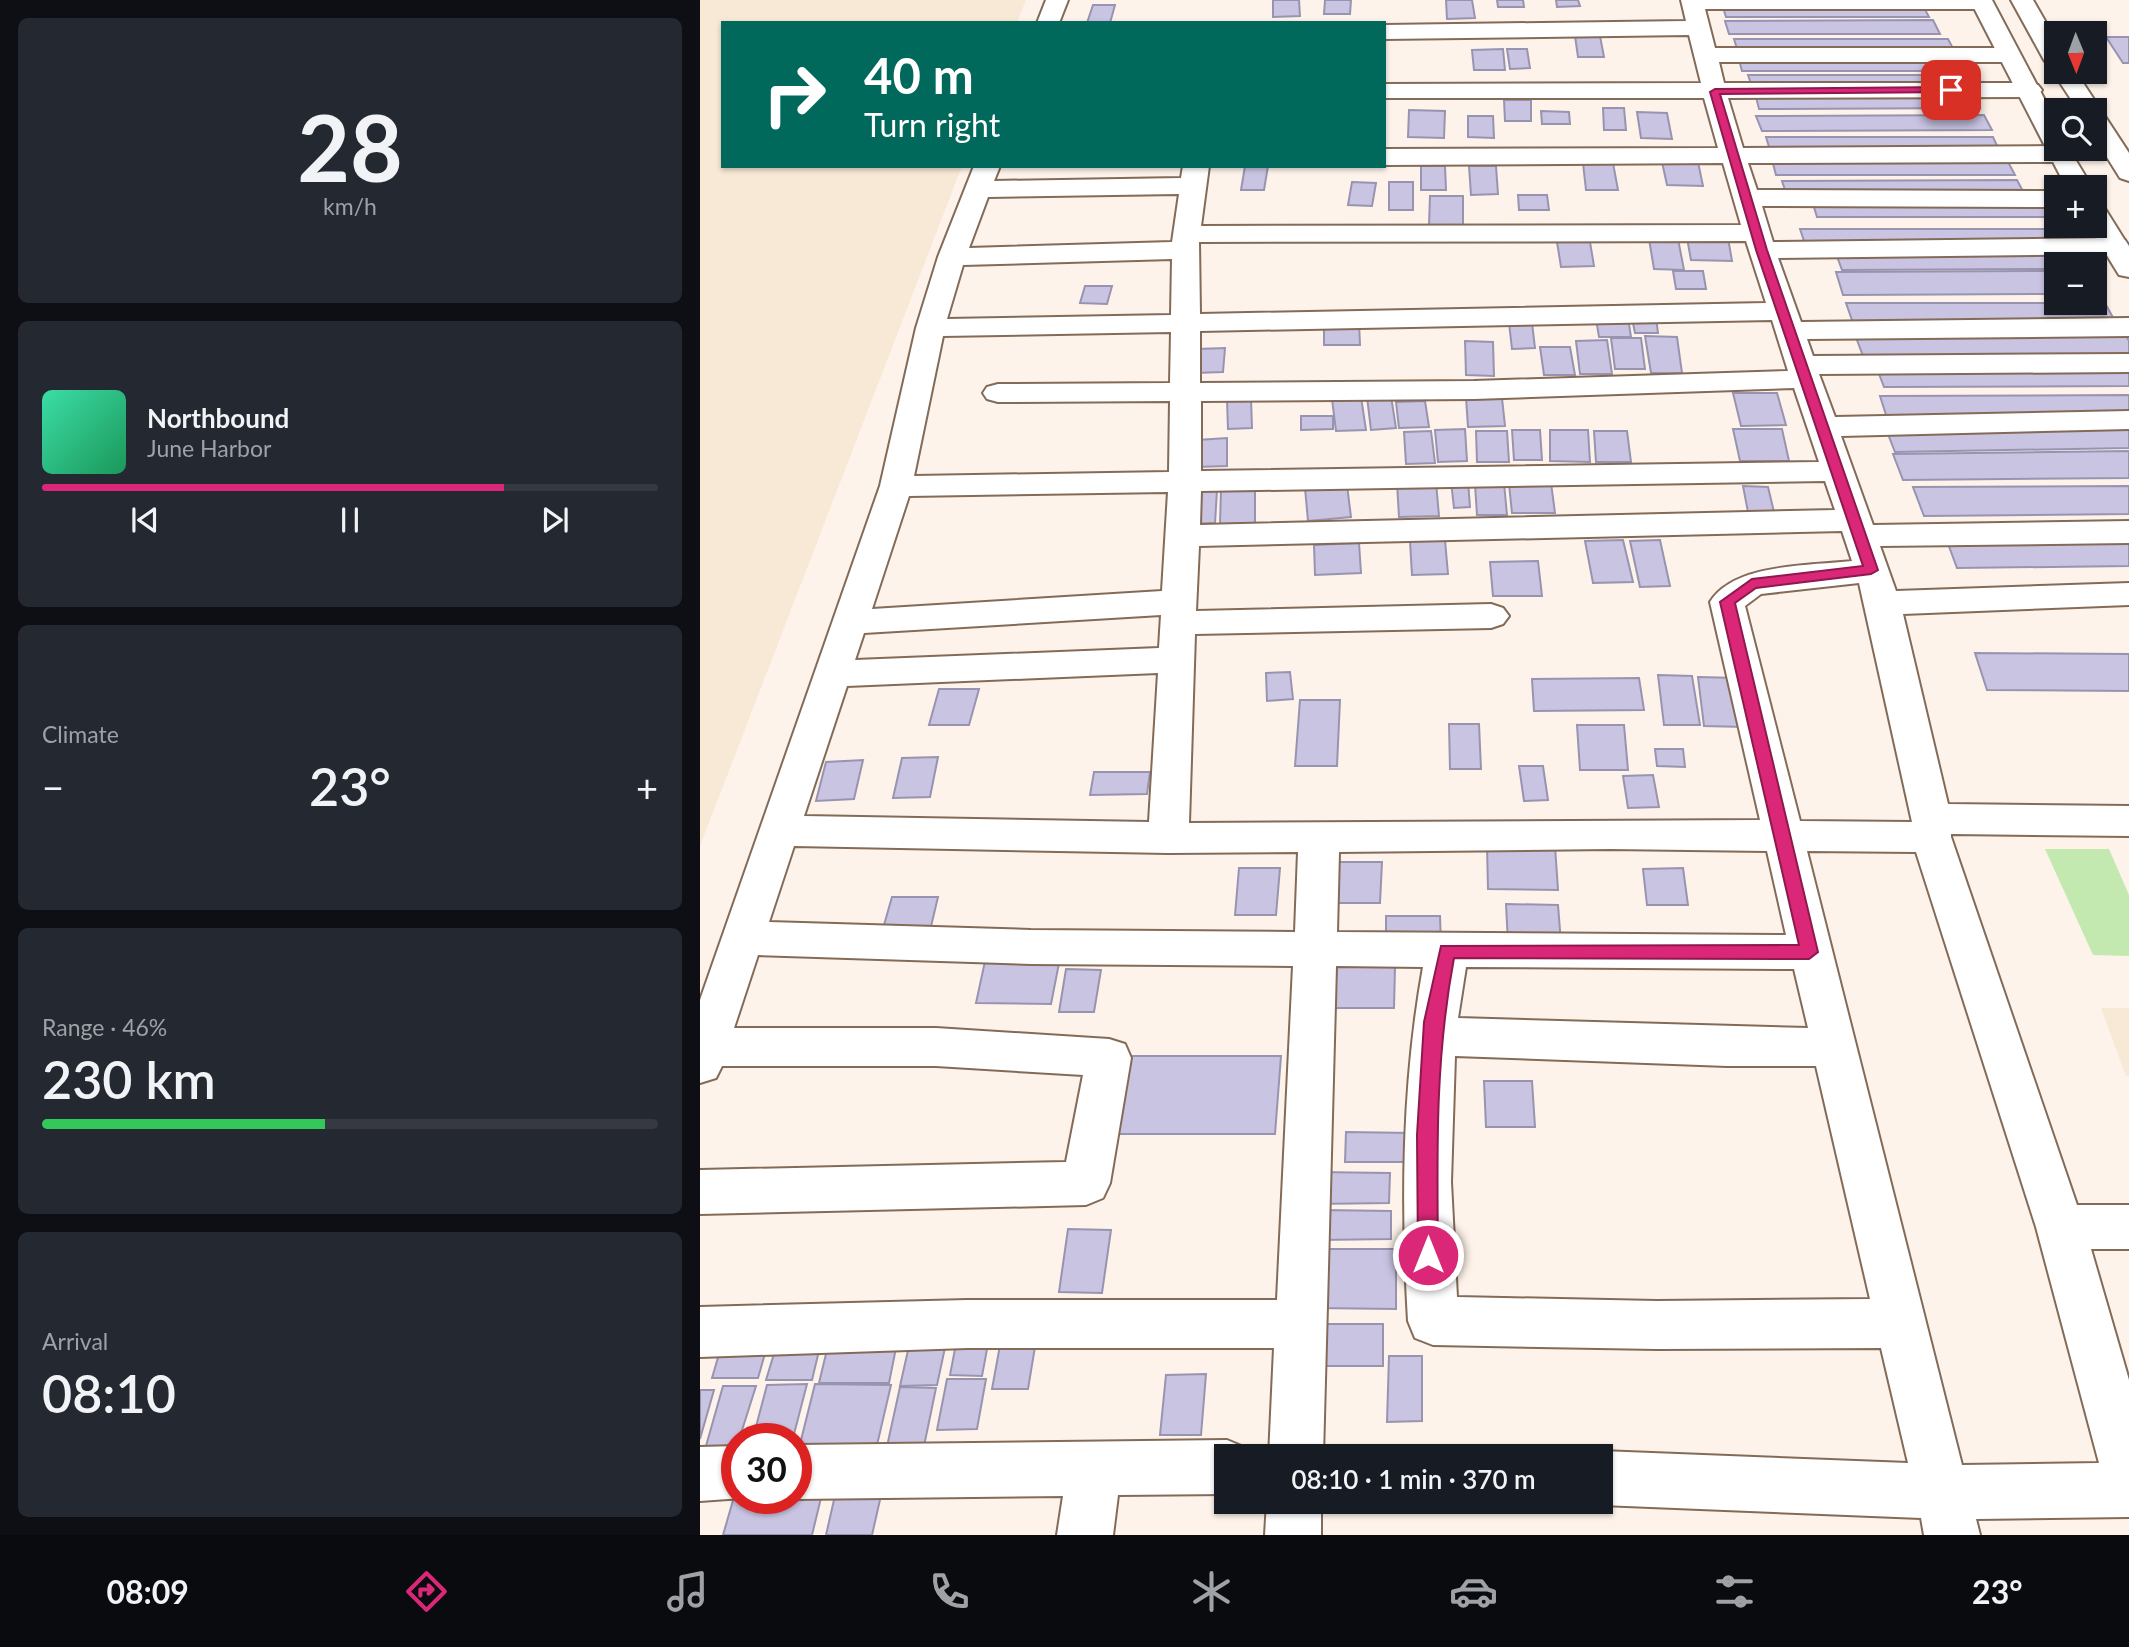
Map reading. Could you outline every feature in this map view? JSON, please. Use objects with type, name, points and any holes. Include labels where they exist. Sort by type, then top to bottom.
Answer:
[{"type":"street","points":[[1049,21],[1057,0]]},
{"type":"street","points":[[2022,0],[2044,39]]},
{"type":"street","points":[[1386,32],[1698,21],[1981,1],[2044,120]]},
{"type":"street","points":[[1698,21],[2009,55]]},
{"type":"street","points":[[1698,21],[1717,102],[1748,198],[1759,242],[1877,586],[1931,828],[2060,1227],[2129,1473]]},
{"type":"street","points":[[1386,91],[1717,102],[2035,100]]},
{"type":"street","points":[[2107,137],[2129,173]]},
{"type":"street","points":[[1386,157],[1735,156],[2044,150]]},
{"type":"street","points":[[700,1192],[1086,1183],[1109,1058],[936,1047],[703,1056],[896,486],[930,328],[952,257],[983,177],[1195,176],[1187,242],[1185,481],[1168,838]]},
{"type":"street","points":[[1748,198],[2044,199]]},
{"type":"street","points":[[2107,233],[2122,258]]},
{"type":"street","points":[[952,257],[1187,242],[1759,242],[2122,258]]},
{"type":"street","points":[[930,328],[1786,321],[2129,327]]},
{"type":"street","points":[[998,393],[1474,390],[1802,372],[2129,363]]},
{"type":"street","points":[[1822,427],[2129,421]]},
{"type":"street","points":[[896,486],[1837,471]]},
{"type":"street","points":[[1182,536],[1856,528],[2129,532]]},
{"type":"street","points":[[1948,1514],[1809,952],[1727,602],[1752,584],[2129,594]]},
{"type":"street","points":[[851,621],[1177,612],[1491,616]]},
{"type":"street","points":[[833,674],[1175,660]]},
{"type":"street","points":[[780,831],[1319,839],[1610,834],[1781,835],[2129,821]]},
{"type":"street","points":[[1296,1444],[1319,839]]},
{"type":"street","points":[[743,938],[1031,947],[1809,952]]},
{"type":"street","points":[[1447,951],[1433,1036],[1427,1135],[1428,1255],[1433,1321],[1657,1325],[1901,1323]]},
{"type":"street","points":[[1433,1036],[1727,1047],[1833,1046]]},
{"type":"street","points":[[2060,1227],[2129,1227]]},
{"type":"street","points":[[700,1332],[967,1324],[1301,1324]]},
{"type":"street","points":[[812,1472],[1214,1467]]},
{"type":"street","points":[[1085,1535],[1094,1468]]},
{"type":"street","points":[[700,1474],[721,1473]]},
{"type":"street","points":[[1613,1479],[1948,1514],[2129,1490]]},
{"type":"street","points":[[1293,1535],[1294,1514]]},
{"type":"shaded area","points":[[700,0],[1026,0],[1018,21],[721,21],[721,168],[961,168],[700,846]]},
{"type":"shaded area","points":[[2101,1008],[2129,1008],[2129,1076],[2126,1076]]},
{"type":"green space","points":[[2045,849],[2109,849],[2129,895],[2129,956],[2093,955]]},
{"type":"building","points":[[1273,0],[1299,0],[1300,16],[1273,17]]},
{"type":"building","points":[[1325,0],[1351,0],[1350,14],[1324,14]]},
{"type":"building","points":[[1446,0],[1472,0],[1475,18],[1447,19]]},
{"type":"building","points":[[1497,0],[1523,0],[1524,7],[1498,7]]},
{"type":"building","points":[[1556,0],[1578,0],[1580,6],[1557,7]]},
{"type":"building","points":[[1722,4],[1922,4],[1929,17],[1726,17]]},
{"type":"building","points":[[1093,5],[1115,5],[1111,21],[1088,21]]},
{"type":"building","points":[[1933,20],[1940,34],[1729,34],[1725,21]]},
{"type":"building","points":[[1575,36],[1600,36],[1604,57],[1578,57]]},
{"type":"building","points":[[2107,37],[2129,37],[2129,63],[2123,63]]},
{"type":"building","points":[[1734,39],[1948,39],[1955,52],[1738,52]]},
{"type":"building","points":[[1503,49],[1505,70],[1474,70],[1472,50]]},
{"type":"building","points":[[1507,49],[1527,49],[1530,68],[1510,69]]},
{"type":"building","points":[[1738,56],[1954,57],[1961,71],[1742,71]]},
{"type":"building","points":[[1748,75],[1969,75],[1977,89],[1753,89]]},
{"type":"building","points":[[1755,93],[1973,93],[1980,108],[1759,109]]},
{"type":"building","points":[[1504,100],[1531,100],[1531,121],[1505,121]]},
{"type":"building","points":[[1603,108],[1624,108],[1626,130],[1604,130]]},
{"type":"building","points":[[1409,110],[1445,111],[1444,138],[1408,137]]},
{"type":"building","points":[[1541,111],[1569,112],[1570,124],[1542,124]]},
{"type":"building","points":[[1637,112],[1667,113],[1672,139],[1641,138]]},
{"type":"building","points":[[1984,115],[1992,130],[1762,131],[1756,116]]},
{"type":"building","points":[[1468,116],[1493,116],[1494,138],[1468,137]]},
{"type":"building","points":[[1766,137],[1993,137],[1999,150],[1770,150]]},
{"type":"building","points":[[1772,160],[2007,160],[2015,175],[1776,175]]},
{"type":"building","points":[[1662,162],[1698,162],[1703,186],[1667,185]]},
{"type":"building","points":[[1583,163],[1613,163],[1618,190],[1586,190]]},
{"type":"building","points":[[1421,166],[1445,166],[1446,190],[1421,190]]},
{"type":"building","points":[[1469,166],[1496,166],[1498,194],[1471,195]]},
{"type":"building","points":[[1245,168],[1268,168],[1264,190],[1241,190]]},
{"type":"building","points":[[2017,180],[2025,195],[1787,196],[1782,181]]},
{"type":"building","points":[[1352,182],[1376,183],[1372,206],[1348,205]]},
{"type":"building","points":[[1389,182],[1413,182],[1413,210],[1389,210]]},
{"type":"building","points":[[1518,195],[1547,195],[1549,210],[1519,210]]},
{"type":"building","points":[[1430,196],[1463,196],[1463,227],[1429,226]]},
{"type":"building","points":[[1812,201],[2044,201],[2044,217],[1817,217]]},
{"type":"building","points":[[1800,229],[2044,229],[2044,238],[2058,238],[2061,245],[1805,244]]},
{"type":"building","points":[[1687,238],[1728,238],[1732,261],[1691,260]]},
{"type":"building","points":[[1649,239],[1678,239],[1684,270],[1654,269]]},
{"type":"building","points":[[1557,242],[1590,242],[1594,266],[1561,267]]},
{"type":"building","points":[[1835,251],[2085,252],[2044,252],[2044,269],[1842,270]]},
{"type":"building","points":[[1673,271],[1703,271],[1706,289],[1676,289]]},
{"type":"building","points":[[2044,271],[2044,294],[1843,295],[1836,272]]},
{"type":"building","points":[[1085,286],[1112,286],[1107,304],[1080,303]]},
{"type":"building","points":[[1846,303],[2044,303],[2044,315],[2107,315],[2107,307],[2116,323],[1853,323]]},
{"type":"building","points":[[1628,318],[1631,337],[1599,337],[1596,319]]},
{"type":"building","points":[[1632,318],[1656,318],[1658,333],[1635,333]]},
{"type":"building","points":[[1359,322],[1360,345],[1324,345],[1324,323]]},
{"type":"building","points":[[1509,323],[1532,323],[1535,348],[1512,349]]},
{"type":"building","points":[[2123,330],[2129,341],[2129,355],[1863,356],[1854,332]]},
{"type":"building","points":[[1645,336],[1677,337],[1682,373],[1651,373]]},
{"type":"building","points":[[1611,338],[1641,338],[1645,369],[1615,369]]},
{"type":"building","points":[[1607,340],[1612,374],[1580,374],[1576,341]]},
{"type":"building","points":[[1465,341],[1493,342],[1494,376],[1466,375]]},
{"type":"building","points":[[1540,347],[1570,347],[1575,375],[1544,375]]},
{"type":"building","points":[[1225,348],[1223,372],[1195,373],[1197,349]]},
{"type":"building","points":[[2129,365],[2129,386],[1884,387],[1876,366]]},
{"type":"building","points":[[1733,393],[1777,393],[1786,425],[1741,426]]},
{"type":"building","points":[[2129,395],[2129,417],[1887,418],[1880,396]]},
{"type":"building","points":[[1391,396],[1396,428],[1371,430],[1367,397]]},
{"type":"building","points":[[1361,397],[1366,430],[1336,431],[1332,399]]},
{"type":"building","points":[[1466,398],[1502,398],[1505,426],[1468,427]]},
{"type":"building","points":[[1251,399],[1252,428],[1228,429],[1227,400]]},
{"type":"building","points":[[1425,401],[1429,427],[1399,428],[1396,402]]},
{"type":"building","points":[[1301,416],[1333,416],[1333,429],[1301,430]]},
{"type":"building","points":[[2129,425],[2129,448],[1895,452],[1886,429]]},
{"type":"building","points":[[1465,429],[1467,461],[1438,462],[1435,430]]},
{"type":"building","points":[[1733,429],[1782,429],[1789,461],[1740,461]]},
{"type":"building","points":[[1512,430],[1540,430],[1542,460],[1514,460]]},
{"type":"building","points":[[1550,430],[1588,430],[1590,462],[1550,461]]},
{"type":"building","points":[[1431,431],[1435,463],[1406,464],[1404,432]]},
{"type":"building","points":[[1476,431],[1507,431],[1509,462],[1477,462]]},
{"type":"building","points":[[1594,431],[1627,431],[1631,462],[1596,462]]},
{"type":"building","points":[[1227,438],[1227,466],[1196,467],[1197,440]]},
{"type":"building","points":[[2129,451],[2129,478],[1903,480],[1893,454]]},
{"type":"building","points":[[1451,481],[1468,481],[1470,507],[1454,508]]},
{"type":"building","points":[[1436,482],[1439,516],[1399,517],[1397,483]]},
{"type":"building","points":[[1504,483],[1507,515],[1477,515],[1475,484]]},
{"type":"building","points":[[1551,483],[1555,513],[1512,513],[1509,484]]},
{"type":"building","points":[[1347,485],[1351,517],[1308,521],[1305,488]]},
{"type":"building","points":[[1743,486],[1768,487],[1774,512],[1748,512]]},
{"type":"building","points":[[2129,486],[2129,514],[1924,516],[1913,487]]},
{"type":"building","points":[[1255,489],[1255,523],[1220,524],[1221,490]]},
{"type":"building","points":[[1217,490],[1215,523],[1191,524],[1193,491]]},
{"type":"building","points":[[2129,539],[2129,566],[1957,568],[1947,541]]},
{"type":"building","points":[[1445,540],[1448,574],[1412,575],[1410,541]]},
{"type":"building","points":[[1623,540],[1633,582],[1593,583],[1585,541]]},
{"type":"building","points":[[1660,540],[1670,586],[1640,587],[1630,541]]},
{"type":"building","points":[[1359,543],[1361,573],[1315,575],[1314,545]]},
{"type":"building","points":[[1538,561],[1542,596],[1493,596],[1490,562]]},
{"type":"building","points":[[1975,653],[2129,654],[2129,691],[1987,690]]},
{"type":"building","points":[[1290,672],[1293,699],[1267,701],[1266,673]]},
{"type":"building","points":[[1658,675],[1692,676],[1700,725],[1664,725]]},
{"type":"building","points":[[1698,677],[1737,678],[1745,727],[1704,726]]},
{"type":"building","points":[[1639,678],[1644,710],[1534,711],[1532,679]]},
{"type":"building","points":[[939,689],[979,689],[969,725],[929,725]]},
{"type":"building","points":[[1300,700],[1340,700],[1337,766],[1295,766]]},
{"type":"building","points":[[1449,724],[1479,724],[1481,769],[1450,769]]},
{"type":"building","points":[[1577,725],[1624,725],[1628,770],[1580,770]]},
{"type":"building","points":[[1655,749],[1683,749],[1685,767],[1657,766]]},
{"type":"building","points":[[938,757],[930,797],[893,798],[902,758]]},
{"type":"building","points":[[863,760],[854,799],[816,801],[826,762]]},
{"type":"building","points":[[1519,766],[1543,766],[1548,800],[1524,801]]},
{"type":"building","points":[[1094,772],[1150,772],[1147,794],[1090,795]]},
{"type":"building","points":[[1653,775],[1659,807],[1628,808],[1623,776]]},
{"type":"building","points":[[1487,846],[1555,846],[1558,890],[1488,889]]},
{"type":"building","points":[[1331,862],[1382,862],[1380,903],[1329,903]]},
{"type":"building","points":[[1239,868],[1280,868],[1276,915],[1235,915]]},
{"type":"building","points":[[1683,868],[1688,905],[1647,905],[1643,869]]},
{"type":"building","points":[[892,897],[938,897],[928,939],[880,939]]},
{"type":"building","points":[[1506,904],[1558,905],[1561,943],[1508,943]]},
{"type":"building","points":[[1386,916],[1440,916],[1441,944],[1386,944]]},
{"type":"building","points":[[987,952],[1061,953],[1051,1004],[976,1003]]},
{"type":"building","points":[[1337,966],[1395,967],[1394,1008],[1334,1008]]},
{"type":"building","points":[[1066,969],[1101,970],[1094,1012],[1059,1012]]},
{"type":"building","points":[[1116,1056],[1281,1056],[1275,1134],[1105,1134]]},
{"type":"building","points":[[1484,1081],[1532,1081],[1535,1127],[1486,1127]]},
{"type":"building","points":[[1346,1132],[1412,1133],[1412,1162],[1345,1162]]},
{"type":"building","points":[[1315,1172],[1390,1173],[1389,1203],[1313,1204]]},
{"type":"building","points":[[1322,1210],[1391,1211],[1391,1239],[1320,1240]]},
{"type":"building","points":[[1068,1229],[1111,1230],[1102,1293],[1059,1292]]},
{"type":"building","points":[[1317,1249],[1396,1249],[1396,1309],[1314,1308]]},
{"type":"building","points":[[1311,1324],[1383,1324],[1383,1366],[1310,1366]]},
{"type":"building","points":[[913,1328],[949,1329],[937,1385],[900,1386]]},
{"type":"building","points":[[959,1328],[991,1328],[982,1376],[950,1375]]},
{"type":"building","points":[[1003,1329],[1038,1329],[1028,1389],[992,1389]]},
{"type":"building","points":[[831,1333],[899,1333],[889,1383],[819,1383]]},
{"type":"building","points":[[780,1334],[823,1334],[812,1380],[766,1380]]},
{"type":"building","points":[[770,1336],[758,1378],[712,1378],[724,1337]]},
{"type":"building","points":[[1389,1356],[1422,1356],[1422,1421],[1387,1422]]},
{"type":"building","points":[[1206,1374],[1201,1435],[1160,1435],[1166,1375]]},
{"type":"building","points":[[947,1379],[986,1379],[977,1429],[937,1430]]},
{"type":"building","points":[[807,1384],[797,1423],[757,1423],[767,1385]]},
{"type":"building","points":[[815,1384],[891,1385],[877,1445],[812,1444],[812,1423],[805,1423]]},
{"type":"building","points":[[723,1386],[756,1386],[744,1423],[721,1423],[721,1446],[706,1446]]},
{"type":"building","points":[[900,1387],[936,1388],[923,1451],[886,1451]]},
{"type":"building","points":[[700,1390],[714,1390],[700,1439]]},
{"type":"building","points":[[836,1491],[882,1491],[872,1535],[826,1535]]},
{"type":"building","points":[[812,1498],[821,1498],[812,1535],[723,1535],[729,1514],[812,1514]]},
{"type":"route","points":[[1428,1255],[1427,1135],[1433,1022],[1447,951],[1809,952],[1727,602],[1737,592],[1752,584],[1871,570],[1762,250],[1715,92],[1951,90]]}]
